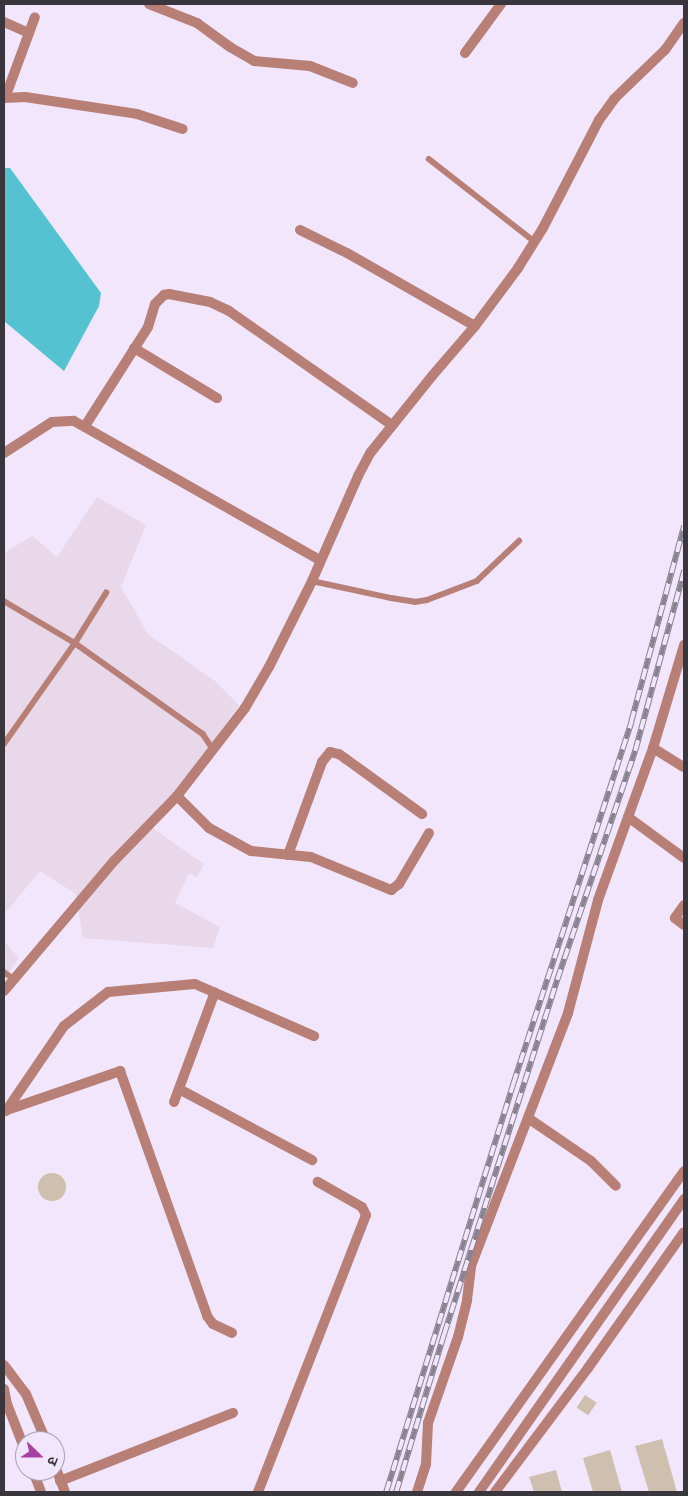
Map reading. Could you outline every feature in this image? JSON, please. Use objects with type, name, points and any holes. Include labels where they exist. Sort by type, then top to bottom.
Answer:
[{"type":"street","points":[[150,4],[197,23],[230,47],[254,60],[310,66],[353,84]]},
{"type":"street","points":[[465,53],[502,4]]},
{"type":"street","points":[[35,17],[4,98],[26,97],[137,114],[183,129]]},
{"type":"street","points":[[4,22],[29,33]]},
{"type":"street","points":[[4,991],[114,861],[177,796],[213,750],[256,689],[312,580],[364,463],[392,425],[475,326],[518,268],[599,120],[629,82],[664,50],[684,23]]},
{"type":"street","points":[[300,230],[347,253],[475,326]]},
{"type":"street","points":[[85,426],[148,327],[155,304],[164,295],[176,294],[210,302],[239,317],[392,425]]},
{"type":"street","points":[[134,348],[217,398]]},
{"type":"street","points":[[4,453],[52,422],[68,420],[85,426],[257,527],[320,560]]},
{"type":"street","points":[[417,1492],[426,1464],[428,1422],[458,1337],[467,1300],[471,1266],[568,1013],[598,900],[653,748],[684,645]]},
{"type":"street","points":[[653,748],[684,767]]},
{"type":"street","points":[[288,855],[322,762],[330,752],[339,754],[422,814]]},
{"type":"street","points":[[177,796],[209,828],[235,843],[251,850],[311,856],[391,890],[399,884],[430,833]]},
{"type":"street","points":[[628,817],[684,858]]},
{"type":"street","points":[[684,905],[675,918],[684,925]]},
{"type":"street","points":[[5,1111],[64,1026],[108,992],[195,984],[314,1036]]},
{"type":"street","points":[[174,1102],[215,992]]},
{"type":"street","points":[[5,1111],[120,1071],[207,1316],[213,1324],[232,1333]]},
{"type":"street","points":[[179,1089],[312,1160]]},
{"type":"street","points":[[528,1118],[591,1161],[616,1186]]},
{"type":"street","points":[[456,1492],[684,1171]]},
{"type":"street","points":[[258,1492],[366,1215],[362,1206],[318,1182]]},
{"type":"street","points":[[479,1492],[684,1199]]},
{"type":"street","points":[[496,1492],[588,1368],[684,1232]]},
{"type":"street","points":[[4,1365],[26,1394],[42,1431]]},
{"type":"street","points":[[4,1389],[7,1404],[18,1431]]},
{"type":"street","points":[[65,1479],[233,1413]]},
{"type":"street","points":[[60,1481],[65,1492]]},
{"type":"lane","points":[[428,159],[534,241]]},
{"type":"lane","points":[[312,580],[391,598],[415,602],[427,600],[477,581],[519,541]]},
{"type":"lane","points":[[4,744],[75,643],[106,593]]},
{"type":"lane","points":[[4,601],[75,643],[203,734],[213,750]]},
{"type":"lane","points":[[4,972],[14,979]]},
{"type":"shaded area","points":[[97,497],[146,525],[121,587],[148,634],[215,681],[239,705],[182,786],[145,823],[204,864],[197,877],[189,873],[175,903],[220,927],[213,948],[83,938],[76,894],[40,871],[4,914],[4,553],[32,536],[57,557]]},
{"type":"shaded area","points":[[4,941],[19,958],[4,979]]},
{"type":"water","points":[[4,168],[10,168],[101,293],[99,306],[64,371],[4,321]]},
{"type":"building","points":[[52,1173],[62,1177],[66,1187],[62,1197],[52,1201],[42,1197],[38,1187],[42,1177]]},
{"type":"building","points":[[585,1395],[597,1403],[588,1415],[577,1407]]},
{"type":"building","points":[[662,1439],[677,1492],[649,1492],[635,1446]]},
{"type":"building","points":[[610,1450],[622,1492],[593,1492],[583,1458]]},
{"type":"building","points":[[556,1470],[562,1492],[534,1492],[529,1477]]},
{"type":"railway","points":[[386,1492],[513,1084],[631,722],[684,526]]},
{"type":"railway","points":[[396,1492],[444,1334],[557,980],[635,751],[684,571]]}]
